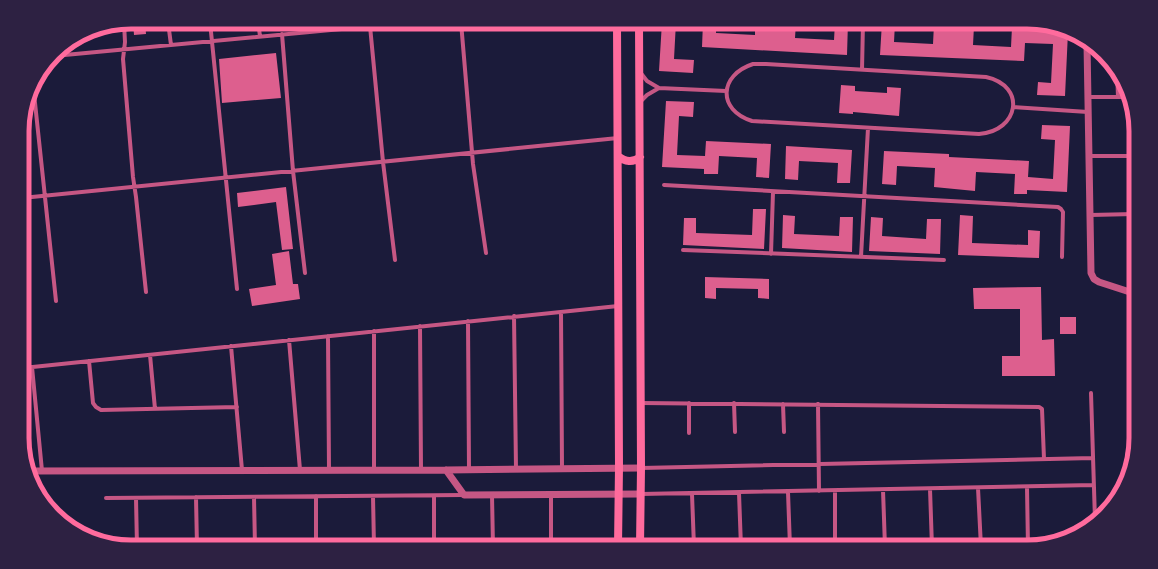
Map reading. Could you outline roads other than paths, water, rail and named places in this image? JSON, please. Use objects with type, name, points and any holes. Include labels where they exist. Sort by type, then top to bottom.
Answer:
[{"type":"main road","points":[[617,29],[618,540]]},
{"type":"main road","points":[[639,29],[640,540]]},
{"type":"main road","points":[[618,156],[623,160],[630,161],[636,160],[640,157]]},
{"type":"street","points":[[124,29],[125,42],[123,59],[134,187],[146,292]]},
{"type":"street","points":[[169,29],[171,45]]},
{"type":"street","points":[[211,29],[237,289]]},
{"type":"street","points":[[259,29],[260,36]]},
{"type":"street","points":[[63,55],[337,29]]},
{"type":"street","points":[[370,29],[383,162],[395,260]]},
{"type":"street","points":[[462,29],[473,152],[486,253]]},
{"type":"street","points":[[862,70],[863,29]]},
{"type":"street","points":[[282,34],[293,171],[305,272]]},
{"type":"street","points":[[1087,48],[1090,270],[1093,277],[1099,282],[1129,292]]},
{"type":"street","points":[[753,64],[862,70],[991,78],[1002,83],[1006,87],[1012,96],[1014,107],[1011,116],[1005,124],[997,130],[985,134],[868,128],[752,121],[739,116],[732,110],[726,91],[734,75],[753,64]]},
{"type":"street","points":[[640,72],[647,81],[659,88],[726,91]]},
{"type":"street","points":[[1118,85],[1118,97]]},
{"type":"street","points":[[640,102],[649,93],[659,88]]},
{"type":"street","points":[[1088,97],[1123,97]]},
{"type":"street","points":[[34,99],[56,301]]},
{"type":"street","points":[[1014,107],[1088,112]]},
{"type":"street","points":[[861,257],[868,128]]},
{"type":"street","points":[[29,197],[618,138]]},
{"type":"street","points":[[1089,156],[1129,156]]},
{"type":"street","points":[[664,185],[1060,208],[1063,212],[1062,257]]},
{"type":"street","points":[[771,254],[773,192]]},
{"type":"street","points":[[1090,215],[1129,214]]},
{"type":"street","points":[[683,250],[944,260]]},
{"type":"street","points":[[29,367],[618,306]]},
{"type":"street","points":[[561,312],[562,468]]},
{"type":"street","points":[[514,316],[516,469]]},
{"type":"street","points":[[468,321],[469,470]]},
{"type":"street","points":[[420,326],[421,470]]},
{"type":"street","points":[[374,331],[374,470]]},
{"type":"street","points":[[328,336],[329,470]]},
{"type":"street","points":[[289,340],[300,470]]},
{"type":"street","points":[[231,346],[242,470]]},
{"type":"street","points":[[150,355],[155,409]]},
{"type":"street","points":[[89,361],[93,400],[96,407],[103,410],[237,407]]},
{"type":"street","points":[[32,367],[42,471]]},
{"type":"street","points":[[1091,393],[1095,514]]},
{"type":"street","points":[[641,402],[1039,406],[1042,409],[1044,459]]},
{"type":"street","points":[[689,403],[690,433]]},
{"type":"street","points":[[734,403],[736,432]]},
{"type":"street","points":[[784,404],[784,432]]},
{"type":"street","points":[[818,404],[818,491]]},
{"type":"street","points":[[35,471],[641,468],[1093,458]]},
{"type":"street","points":[[446,470],[464,495]]},
{"type":"street","points":[[106,498],[692,494],[1094,485]]},
{"type":"street","points":[[1027,487],[1028,540]]},
{"type":"street","points":[[978,488],[981,540]]},
{"type":"street","points":[[930,489],[932,540]]},
{"type":"street","points":[[882,490],[884,540]]},
{"type":"street","points":[[835,491],[835,540]]},
{"type":"street","points":[[788,492],[790,540]]},
{"type":"street","points":[[739,493],[741,540]]},
{"type":"street","points":[[692,494],[694,540]]},
{"type":"street","points":[[492,495],[492,540]]},
{"type":"street","points":[[551,495],[552,540]]},
{"type":"street","points":[[316,496],[316,540]]},
{"type":"street","points":[[373,496],[374,540]]},
{"type":"street","points":[[434,496],[434,540]]},
{"type":"street","points":[[196,497],[197,540]]},
{"type":"street","points":[[254,497],[255,540]]},
{"type":"street","points":[[136,498],[137,540]]}]
